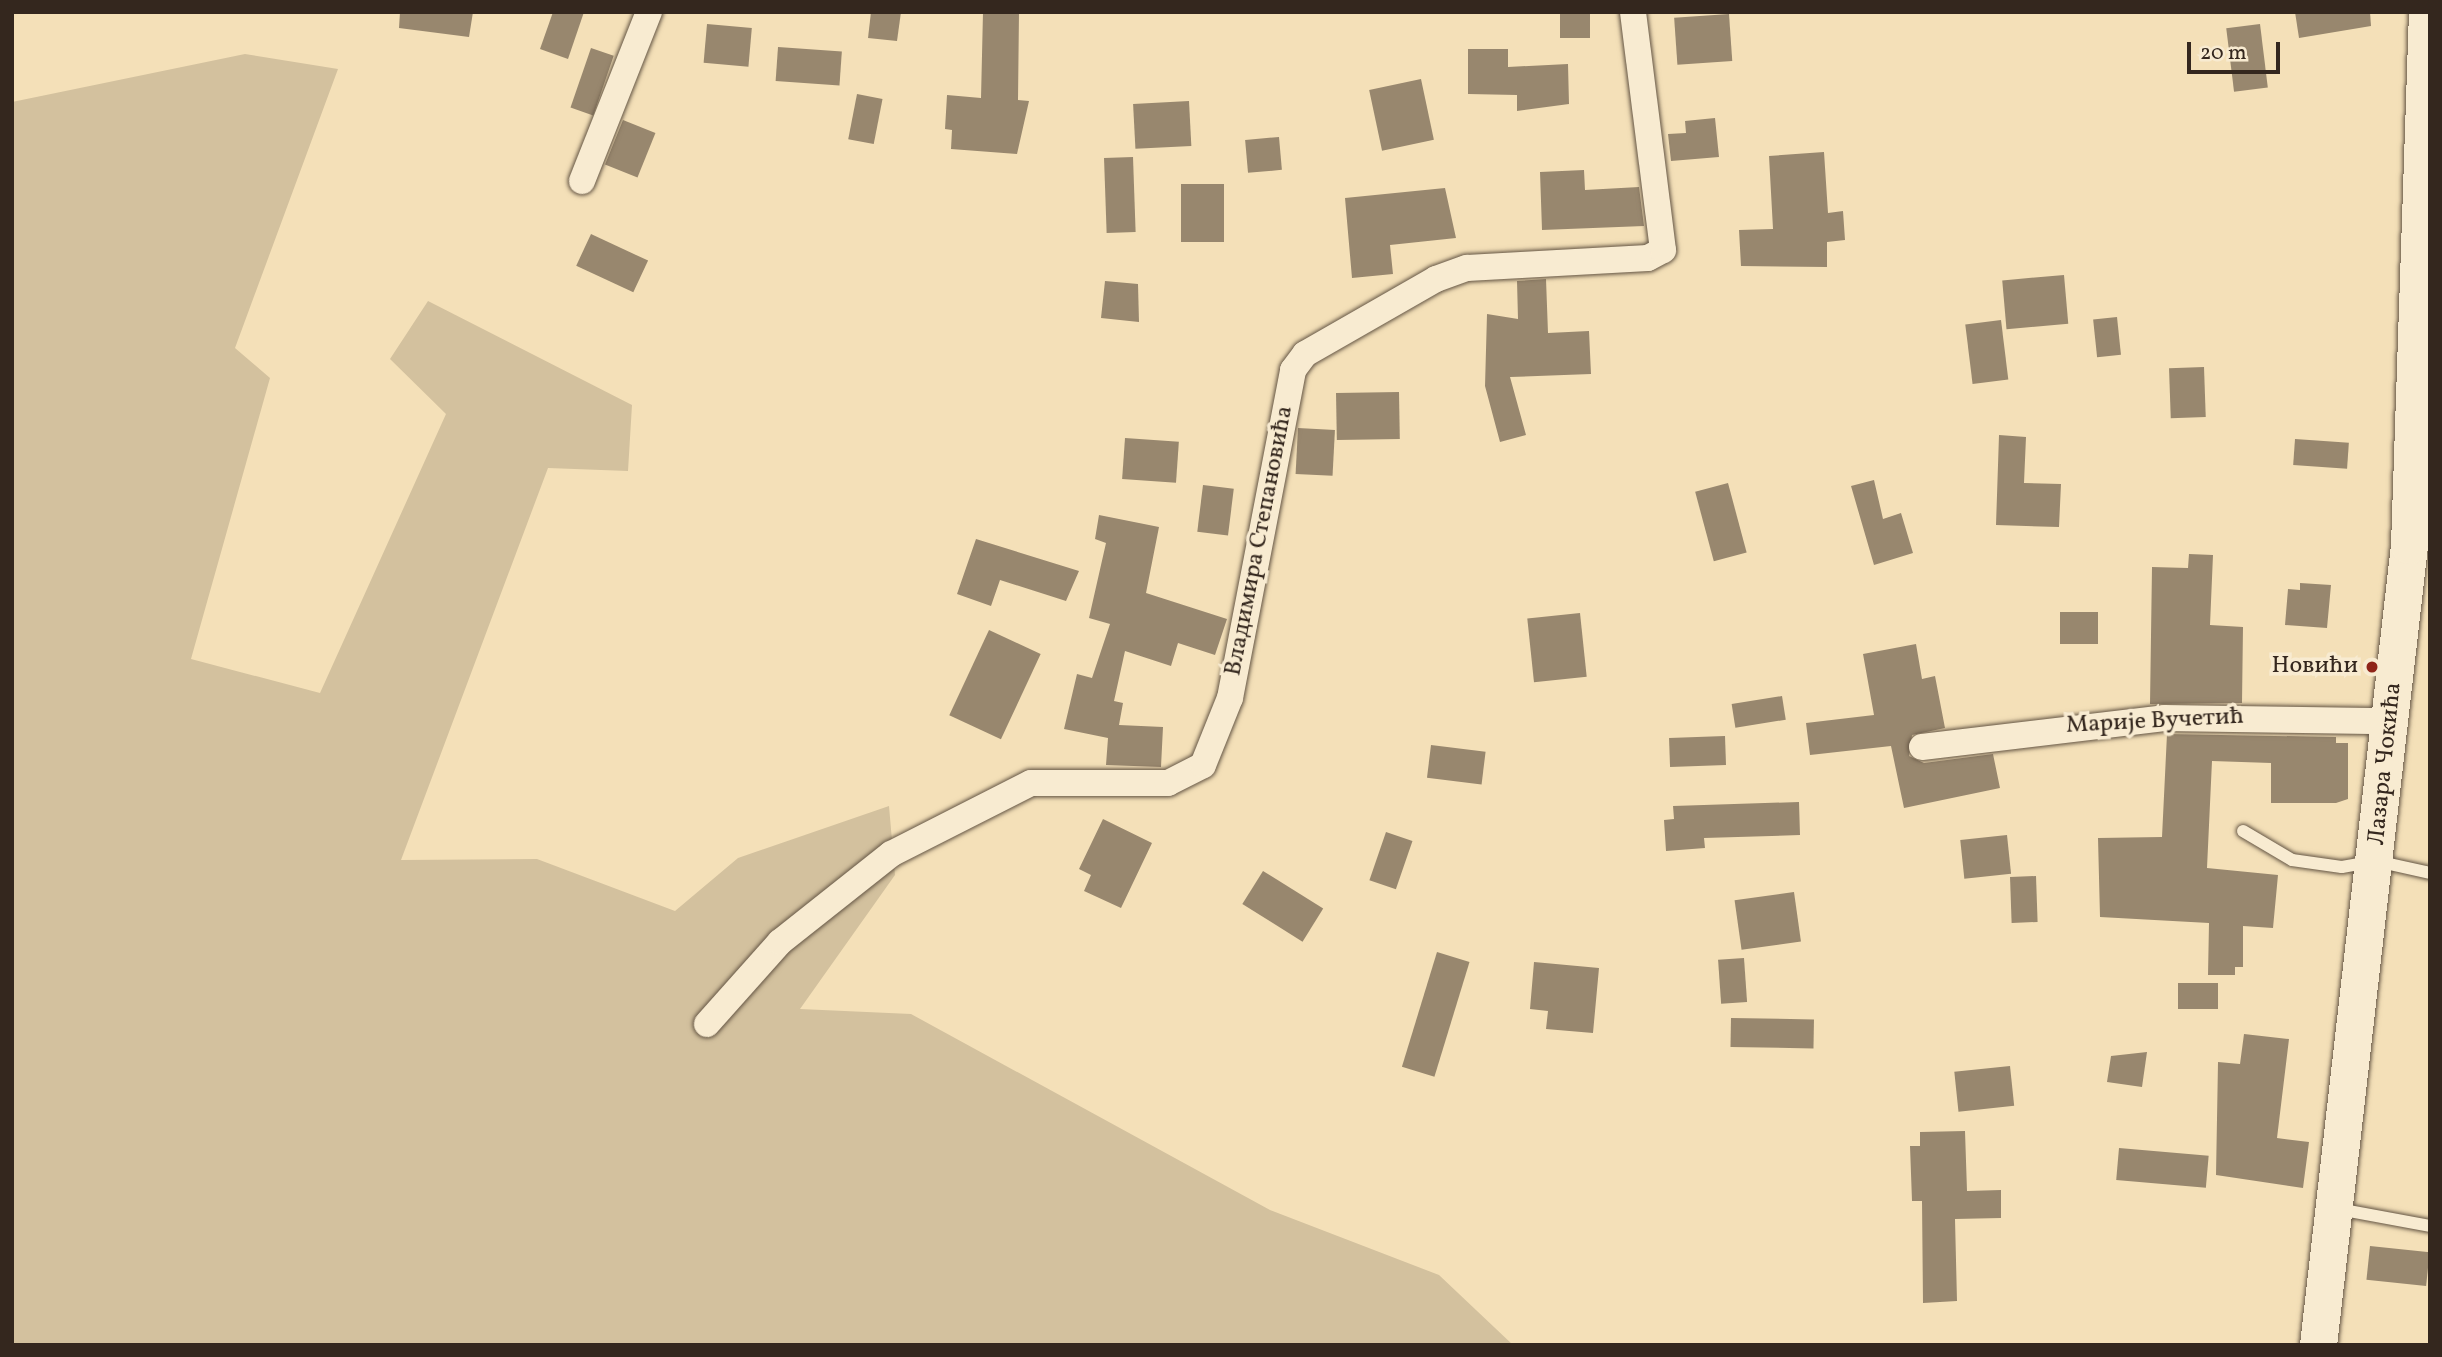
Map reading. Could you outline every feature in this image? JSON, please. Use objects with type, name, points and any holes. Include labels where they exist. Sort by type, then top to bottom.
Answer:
[{"type":"street","points":[[582,181],[649,12]]},
{"type":"street","name":"Владимира Степановића","points":[[707,1024],[780,942],[891,854],[1031,783],[1168,783],[1203,765],[1230,698],[1293,370],[1305,354],[1436,279],[1467,268],[1648,258],[1663,250],[1633,12]]},
{"type":"street","name":"Лазара Чокића","points":[[2318,1345],[2376,861],[2389,721],[2419,546],[2427,12]]},
{"type":"street","name":"Марије Вучетић","points":[[1922,747],[2152,719],[2389,721]]},
{"type":"lane","points":[[2243,831],[2292,860],[2342,867],[2376,861],[2430,873]]},
{"type":"lane","points":[[2334,1209],[2430,1226]]},
{"type":"shaded area","points":[[245,54],[338,69],[235,348],[270,378],[191,659],[320,693],[446,414],[390,359],[428,301],[632,405],[628,471],[548,468],[401,860],[537,859],[675,911],[738,858],[889,806],[895,875],[800,1009],[911,1014],[1270,1210],[1439,1275],[1513,1345],[12,1345],[12,102]]},
{"type":"building","points":[[400,12],[473,12],[469,37],[399,28]]},
{"type":"building","points":[[553,12],[584,12],[568,59],[540,49]]},
{"type":"building","points":[[871,12],[901,12],[897,41],[868,38]]},
{"type":"building","points":[[983,12],[1019,12],[1018,100],[1029,101],[1017,154],[951,149],[952,130],[945,129],[947,95],[981,98]]},
{"type":"building","points":[[1560,12],[1590,12],[1590,38],[1560,38]]},
{"type":"building","points":[[2295,12],[2370,12],[2371,26],[2299,38]]},
{"type":"building","points":[[1729,14],[1732,61],[1677,65],[1674,18]]},
{"type":"building","points":[[707,24],[752,28],[748,67],[704,63]]},
{"type":"building","points":[[2260,24],[2268,88],[2234,92],[2226,28]]},
{"type":"building","points":[[778,47],[842,51],[839,85],[776,81]]},
{"type":"building","points":[[591,48],[614,56],[593,115],[570,108]]},
{"type":"building","points":[[1468,49],[1508,49],[1508,67],[1568,64],[1569,104],[1517,111],[1517,95],[1468,94]]},
{"type":"building","points":[[1421,79],[1434,140],[1382,151],[1369,90]]},
{"type":"building","points":[[857,94],[883,99],[874,144],[848,139]]},
{"type":"building","points":[[1189,101],[1191,146],[1135,149],[1133,104]]},
{"type":"building","points":[[1715,118],[1719,157],[1671,161],[1668,134],[1686,133],[1685,121]]},
{"type":"building","points":[[623,120],[655,133],[637,178],[605,165]]},
{"type":"building","points":[[1279,137],[1282,170],[1248,173],[1245,140]]},
{"type":"building","points":[[1824,152],[1828,213],[1843,211],[1845,240],[1827,242],[1827,267],[1741,266],[1739,230],[1773,229],[1769,156]]},
{"type":"building","points":[[1133,157],[1136,232],[1107,233],[1104,158]]},
{"type":"building","points":[[1584,170],[1585,190],[1639,187],[1644,226],[1542,230],[1540,172]]},
{"type":"building","points":[[1181,184],[1224,184],[1224,242],[1181,242]]},
{"type":"building","points":[[1445,188],[1456,238],[1390,245],[1393,274],[1352,278],[1345,198]]},
{"type":"building","points":[[591,234],[648,261],[633,292],[576,266]]},
{"type":"building","points":[[2064,275],[2068,324],[2007,329],[2002,280]]},
{"type":"building","points":[[1546,279],[1548,333],[1589,331],[1591,374],[1510,377],[1526,435],[1500,442],[1485,386],[1487,314],[1518,319],[1517,281]]},
{"type":"building","points":[[1105,281],[1138,284],[1139,322],[1101,318]]},
{"type":"building","points":[[2117,317],[2121,355],[2097,357],[2093,320]]},
{"type":"building","points":[[2001,320],[2008,380],[1973,384],[1965,324]]},
{"type":"building","points":[[2204,367],[2206,417],[2171,418],[2169,368]]},
{"type":"building","points":[[1399,392],[1400,439],[1337,440],[1336,393]]},
{"type":"building","points":[[1298,428],[1335,430],[1333,476],[1296,474]]},
{"type":"building","points":[[1999,435],[2026,437],[2024,483],[2061,484],[2059,527],[1996,525]]},
{"type":"building","points":[[1125,438],[1179,442],[1176,483],[1122,479]]},
{"type":"building","points":[[2295,439],[2349,443],[2347,469],[2293,465]]},
{"type":"building","points":[[1874,480],[1883,519],[1901,513],[1913,553],[1874,565],[1851,486]]},
{"type":"building","points":[[1728,483],[1747,553],[1714,561],[1695,492]]},
{"type":"building","points":[[1203,485],[1234,489],[1228,535],[1197,532]]},
{"type":"building","points":[[1099,515],[1159,527],[1146,593],[1227,619],[1215,655],[1178,643],[1171,666],[1125,651],[1114,701],[1123,703],[1119,725],[1163,727],[1161,767],[1106,765],[1108,738],[1064,729],[1077,674],[1092,678],[1110,624],[1089,618],[1106,543],[1095,539]]},
{"type":"building","points":[[976,539],[1079,571],[1066,601],[1000,580],[991,606],[957,594]]},
{"type":"building","points":[[2189,554],[2213,555],[2210,625],[2243,627],[2242,703],[2150,704],[2152,567],[2188,568]]},
{"type":"building","points":[[2300,583],[2331,585],[2327,628],[2285,625],[2288,589],[2300,590]]},
{"type":"building","points":[[2060,612],[2098,612],[2098,644],[2060,644]]},
{"type":"building","points":[[1580,613],[1587,677],[1534,682],[1527,619]]},
{"type":"building","points":[[989,630],[1041,654],[1001,739],[949,715]]},
{"type":"building","points":[[1916,644],[1922,679],[1935,676],[1945,728],[1912,735],[1909,756],[1924,763],[1993,754],[2000,788],[1904,808],[1891,746],[1810,755],[1806,723],[1874,715],[1863,654]]},
{"type":"building","points":[[1782,696],[1786,720],[1735,728],[1732,704]]},
{"type":"building","points":[[2167,734],[2336,737],[2336,743],[2348,743],[2348,799],[2336,803],[2271,803],[2271,763],[2212,761],[2207,868],[2278,875],[2273,928],[2243,926],[2243,967],[2235,967],[2235,975],[2208,975],[2209,923],[2100,917],[2098,838],[2162,837]]},
{"type":"building","points":[[1725,736],[1726,765],[1670,767],[1669,738]]},
{"type":"building","points":[[1431,745],[1486,752],[1482,784],[1427,778]]},
{"type":"building","points":[[1799,802],[1800,835],[1704,838],[1705,848],[1666,851],[1664,820],[1674,819],[1673,806]]},
{"type":"building","points":[[1103,819],[1152,843],[1121,908],[1084,891],[1091,875],[1079,869]]},
{"type":"building","points":[[1386,832],[1412,841],[1396,889],[1369,880]]},
{"type":"building","points":[[2007,835],[2011,874],[1964,879],[1960,840]]},
{"type":"building","points":[[1263,871],[1323,909],[1303,942],[1242,904]]},
{"type":"building","points":[[2036,876],[2038,922],[2012,923],[2010,877]]},
{"type":"building","points":[[1794,892],[1801,942],[1742,950],[1735,900]]},
{"type":"building","points":[[1437,952],[1470,962],[1434,1077],[1402,1067]]},
{"type":"building","points":[[1744,958],[1747,1002],[1721,1004],[1718,960]]},
{"type":"building","points":[[1534,962],[1599,968],[1593,1033],[1546,1029],[1548,1011],[1530,1009]]},
{"type":"building","points":[[2178,983],[2218,983],[2218,1009],[2178,1009]]},
{"type":"building","points":[[1731,1018],[1814,1019],[1813,1048],[1730,1047]]},
{"type":"building","points":[[2244,1034],[2289,1039],[2277,1138],[2309,1142],[2303,1188],[2216,1175],[2218,1062],[2240,1064]]},
{"type":"building","points":[[2147,1052],[2142,1087],[2107,1082],[2111,1056]]},
{"type":"building","points":[[2010,1066],[2014,1106],[1958,1112],[1954,1072]]},
{"type":"building","points":[[1965,1131],[1967,1191],[2001,1190],[2001,1218],[1955,1219],[1957,1301],[1923,1303],[1922,1201],[1912,1201],[1910,1146],[1920,1146],[1920,1132]]},
{"type":"building","points":[[2119,1148],[2209,1156],[2206,1188],[2116,1180]]},
{"type":"building","points":[[2370,1246],[2430,1252],[2426,1286],[2366,1280]]},
{"type":"place","name":"Новићи","points":[[2372,667]]}]
